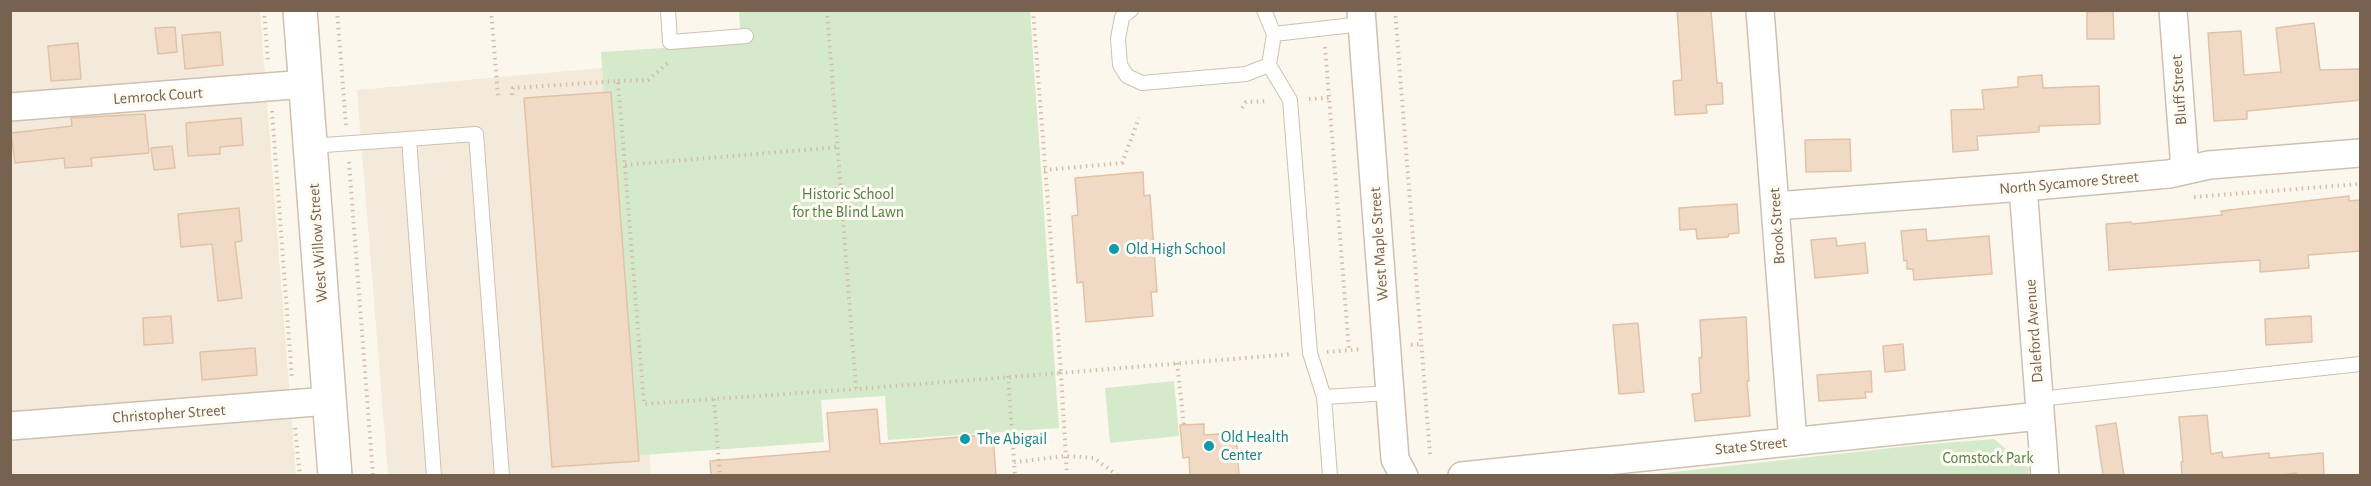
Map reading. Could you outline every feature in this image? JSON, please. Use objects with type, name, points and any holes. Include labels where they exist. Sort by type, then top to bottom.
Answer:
[{"type":"street","name":"West Willow Street","points":[[300,10],[335,476]]},
{"type":"street","name":"Brook Street","points":[[1760,10],[1793,442]]},
{"type":"street","name":"Bluff Street","points":[[2173,10],[2185,169]]},
{"type":"street","name":"West Maple Street","points":[[1362,17],[1395,459],[1404,476]]},
{"type":"street","name":"Lemrock Court","points":[[10,107],[306,84]]},
{"type":"street","name":"North Sycamore Street","points":[[1776,206],[2169,174],[2209,165],[2361,153]]},
{"type":"street","name":"Daleford Avenue","points":[[2023,187],[2045,476]]},
{"type":"street","name":"Christopher Street","points":[[10,426],[328,401]]},
{"type":"street","name":"State Street","points":[[1462,476],[1543,471],[1793,442],[2039,407]]},
{"type":"lane","points":[[668,10],[669,42],[746,36]]},
{"type":"lane","points":[[1131,10],[1122,17],[1118,39],[1120,66],[1127,76],[1142,83],[1246,74],[1269,65]]},
{"type":"lane","points":[[1264,10],[1274,33],[1269,65],[1290,100],[1310,353],[1324,397],[1330,476]]},
{"type":"lane","points":[[1274,33],[1324,28],[1362,17]]},
{"type":"lane","points":[[311,146],[476,134],[502,476]]},
{"type":"lane","points":[[409,139],[434,476]]},
{"type":"lane","points":[[2039,407],[2361,364]]},
{"type":"lane","points":[[1324,397],[1390,393]]},
{"type":"path","points":[[264,10],[300,476]]},
{"type":"path","points":[[337,10],[373,476]]},
{"type":"path","points":[[491,10],[498,96]]},
{"type":"path","points":[[827,10],[856,389]]},
{"type":"path","points":[[1033,10],[1067,476]]},
{"type":"path","points":[[1395,10],[1430,454]]},
{"type":"path","points":[[1324,28],[1349,350]]},
{"type":"path","points":[[512,95],[513,88],[618,81],[644,404],[1310,353]]},
{"type":"path","points":[[1044,170],[1122,163],[1139,118]]},
{"type":"path","points":[[625,165],[838,147]]},
{"type":"path","points":[[1177,363],[1184,425]]},
{"type":"path","points":[[1008,376],[1015,476]]},
{"type":"path","points":[[714,399],[720,476]]},
{"type":"path","points":[[1014,462],[1067,456],[1094,458],[1118,476]]},
{"type":"shaded area","points":[[10,11],[260,11],[296,475],[11,475]]},
{"type":"shaded area","points":[[622,66],[651,475],[388,475],[357,90]]},
{"type":"green space","name":"Historic School for the Blind Lawn","points":[[739,11],[1030,11],[1059,428],[888,440],[885,396],[821,400],[824,442],[629,456],[601,52],[741,43]]},
{"type":"green space","points":[[1174,381],[1179,436],[1110,443],[1105,388]]},
{"type":"green space","name":"Comstock Park","points":[[1994,439],[2029,468],[2029,475],[1647,475],[1919,445]]},
{"type":"building","points":[[1677,10],[1711,10],[1717,83],[1722,83],[1723,104],[1706,105],[1707,113],[1675,115],[1673,81],[1682,80]]},
{"type":"building","points":[[2113,11],[2114,39],[2087,39],[2087,12]]},
{"type":"building","points":[[2314,23],[2320,70],[2361,69],[2361,100],[2247,111],[2247,119],[2214,121],[2208,33],[2241,31],[2244,75],[2281,72],[2276,28]]},
{"type":"building","points":[[175,27],[177,52],[158,54],[155,28]]},
{"type":"building","points":[[220,32],[223,65],[185,69],[182,35]]},
{"type":"building","points":[[78,43],[81,79],[51,81],[48,46]]},
{"type":"building","points":[[2042,75],[2043,88],[2099,86],[2100,124],[2039,126],[2039,132],[1977,136],[1978,150],[1953,152],[1951,110],[1984,109],[1982,90],[2018,87],[2018,77]]},
{"type":"building","points":[[611,92],[639,461],[552,467],[524,98]]},
{"type":"building","points":[[145,114],[149,153],[91,158],[92,166],[65,168],[64,158],[15,163],[11,133],[72,126],[71,118]]},
{"type":"building","points":[[241,118],[243,145],[220,147],[220,154],[188,156],[186,123]]},
{"type":"building","points":[[1850,139],[1851,171],[1806,172],[1805,140]]},
{"type":"building","points":[[172,146],[175,168],[154,170],[151,148]]},
{"type":"building","name":"Old High School","points":[[1143,172],[1144,196],[1150,195],[1157,292],[1151,292],[1153,316],[1086,322],[1083,282],[1077,283],[1072,216],[1078,215],[1075,178]]},
{"type":"building","points":[[2349,196],[2349,201],[2361,200],[2361,251],[2308,255],[2309,268],[2260,272],[2260,260],[2109,270],[2106,224],[2131,222],[2132,224],[2222,215],[2221,211]]},
{"type":"building","points":[[1737,204],[1739,233],[1729,234],[1728,237],[1697,239],[1696,229],[1680,230],[1679,208]]},
{"type":"building","points":[[239,208],[242,241],[235,242],[242,298],[218,301],[212,244],[181,247],[178,214]]},
{"type":"building","points":[[1926,229],[1927,241],[1989,236],[1992,274],[1914,280],[1913,269],[1907,269],[1907,260],[1904,261],[1901,231]]},
{"type":"building","points":[[1836,238],[1837,246],[1865,243],[1868,273],[1815,278],[1811,240]]},
{"type":"building","points":[[171,316],[173,343],[144,345],[143,318]]},
{"type":"building","points":[[2311,316],[2312,342],[2266,345],[2265,319]]},
{"type":"building","points":[[1746,317],[1750,416],[1695,421],[1692,394],[1701,393],[1700,320]]},
{"type":"building","points":[[1638,323],[1644,392],[1619,394],[1613,325]]},
{"type":"building","points":[[1903,344],[1905,370],[1885,372],[1883,346]]},
{"type":"building","points":[[255,348],[257,375],[202,380],[200,352]]},
{"type":"building","points":[[1871,371],[1872,392],[1865,392],[1866,398],[1819,401],[1817,375]]},
{"type":"building","name":"The Abigail","points":[[877,409],[880,444],[993,434],[996,476],[711,476],[710,461],[830,451],[827,413]]},
{"type":"building","points":[[2207,415],[2211,454],[2222,452],[2223,458],[2269,453],[2269,458],[2323,453],[2324,476],[2297,476],[2296,473],[2274,476],[2182,476],[2179,417]]},
{"type":"building","points":[[2116,423],[2124,476],[2103,476],[2096,426]]},
{"type":"building","name":"Old Health Center","points":[[1204,424],[1204,435],[1236,433],[1239,476],[1190,476],[1189,457],[1183,458],[1180,425]]},
{"type":"place","name":"Old High School","points":[[1114,249]]},
{"type":"place","name":"The Abigail","points":[[965,439]]},
{"type":"place","name":"Old Health Center","points":[[1209,446]]}]
